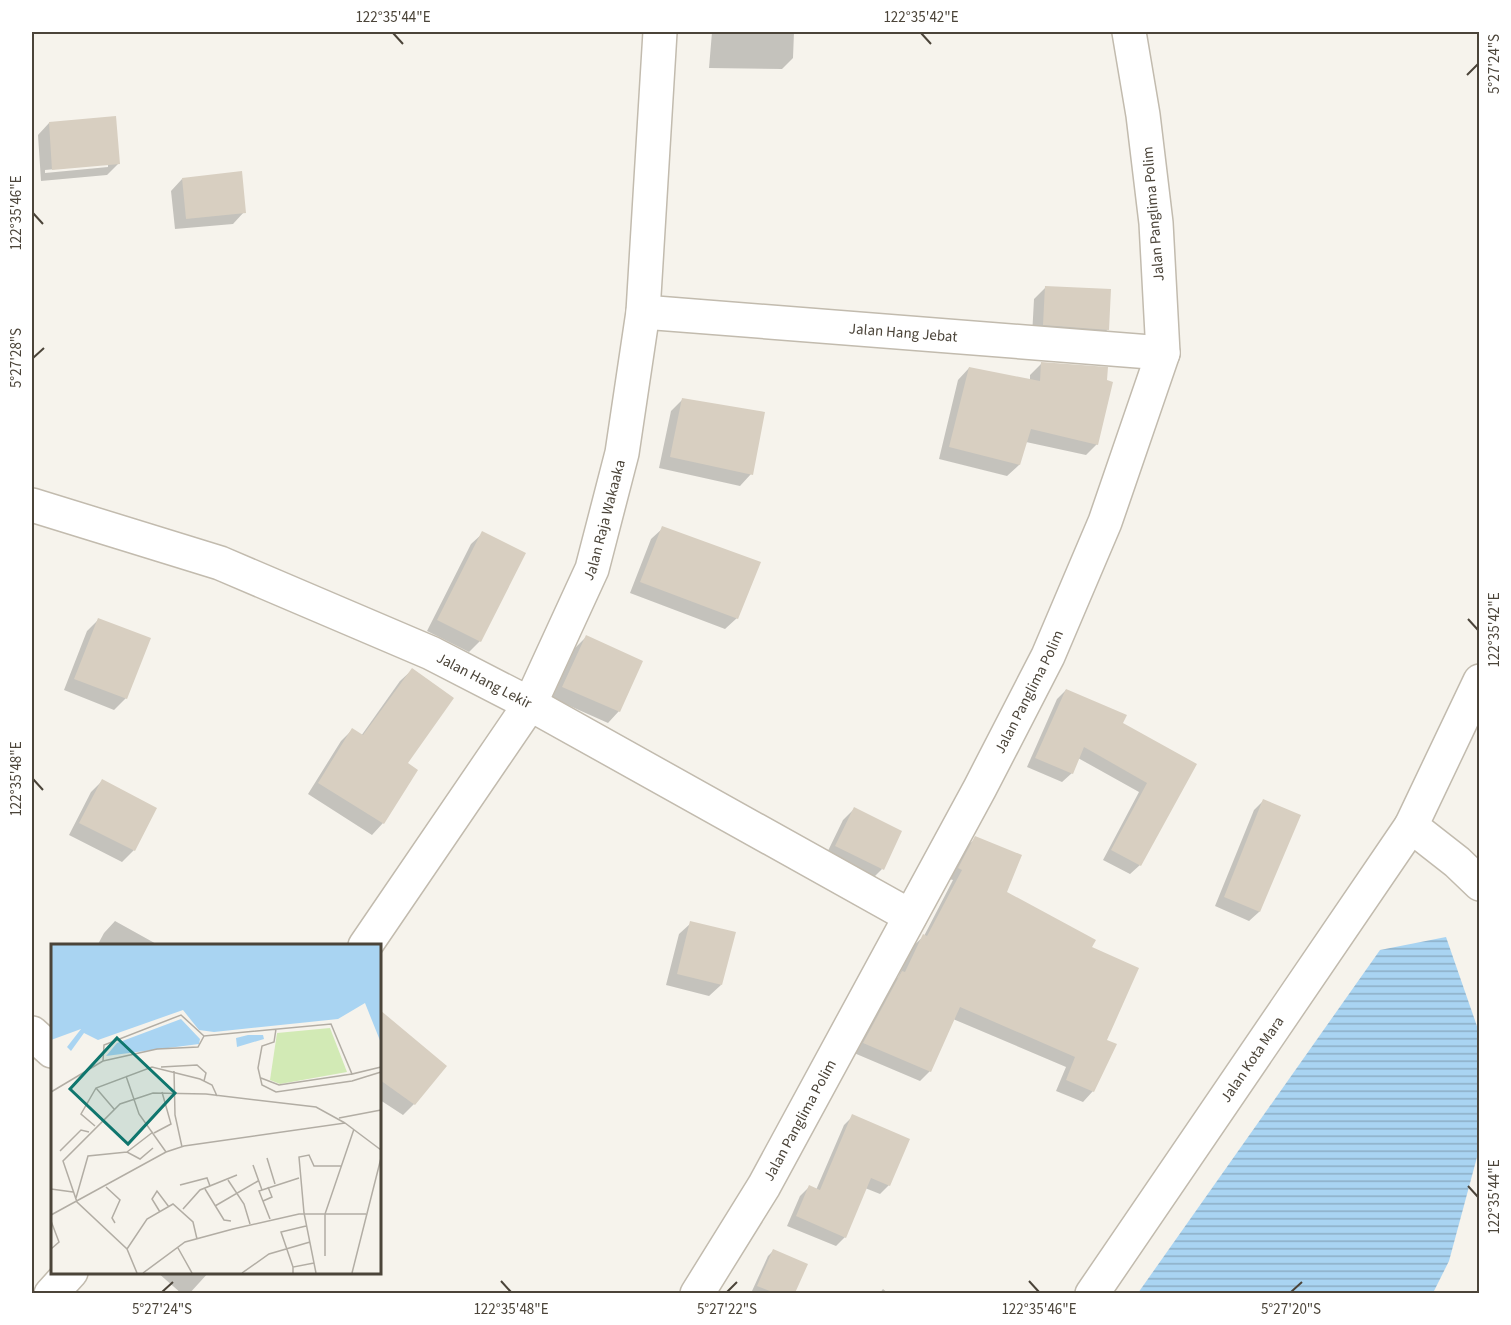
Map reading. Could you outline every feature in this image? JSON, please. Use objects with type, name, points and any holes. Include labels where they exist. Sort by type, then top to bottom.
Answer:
[{"type":"street","name":"Jalan Raja Wakaaka","points":[[366,944],[530,704],[592,569],[622,453],[643,312],[660,32]]},
{"type":"street","name":"Jalan Panglima Polim","points":[[697,1293],[764,1186],[980,788],[1048,656],[1105,522],[1163,353],[1156,223],[1143,115],[1129,32]]},
{"type":"street","name":"Jalan Hang Jebat","points":[[643,312],[1163,353]]},
{"type":"street","name":"Jalan Hang Lekir","points":[[32,506],[220,563],[431,653],[530,704],[910,916]]},
{"type":"street","name":"Jalan Kota Mara","points":[[1092,1293],[1411,825],[1479,681]]},
{"type":"street","points":[[1411,825],[1457,862],[1479,884]]},
{"type":"street","points":[[32,1033],[51,1050]]},
{"type":"street","points":[[51,1293],[70,1274]]},
{"type":"water","points":[[1446,937],[1479,1032],[1480,1146],[1449,1261],[1433,1293],[1138,1293],[1380,950]]},
{"type":"building","points":[[116,116],[120,164],[52,170],[49,122]]},
{"type":"building","points":[[242,171],[246,213],[186,219],[182,178]]},
{"type":"building","points":[[1045,286],[1111,289],[1109,330],[1043,325]]},
{"type":"building","points":[[1041,362],[1108,367],[1107,380],[1113,382],[1098,445],[1031,429],[1020,465],[949,447],[969,367],[1040,381]]},
{"type":"building","points":[[682,398],[765,412],[753,475],[670,457]]},
{"type":"building","points":[[662,526],[761,562],[738,619],[640,582]]},
{"type":"building","points":[[482,531],[526,553],[481,642],[437,620]]},
{"type":"building","points":[[98,618],[151,638],[127,699],[74,679]]},
{"type":"building","points":[[586,635],[643,661],[620,712],[562,687]]},
{"type":"building","points":[[412,668],[454,698],[408,763],[418,770],[384,824],[318,783],[352,728],[363,735]]},
{"type":"building","points":[[1066,689],[1127,715],[1123,723],[1197,764],[1141,866],[1111,850],[1147,783],[1084,747],[1073,774],[1035,758]]},
{"type":"building","points":[[102,779],[157,808],[135,851],[79,823]]},
{"type":"building","points":[[1263,799],[1301,815],[1260,912],[1224,897]]},
{"type":"building","points":[[854,807],[902,831],[884,870],[835,846]]},
{"type":"building","points":[[975,836],[1022,855],[1007,892],[1096,940],[1092,947],[1139,968],[1107,1040],[1117,1044],[1094,1092],[1066,1080],[1075,1057],[960,1007],[931,1072],[863,1043],[902,971],[905,972],[923,934],[927,936],[962,870],[958,868]]},
{"type":"building","points":[[690,921],[736,932],[722,985],[677,974]]},
{"type":"building","points":[[381,1011],[447,1066],[415,1105],[381,1081]]},
{"type":"building","points":[[852,1114],[910,1139],[890,1186],[871,1178],[846,1238],[796,1216],[809,1185],[820,1190]]},
{"type":"building","points":[[773,1249],[808,1264],[795,1293],[775,1293],[757,1286]]}]
